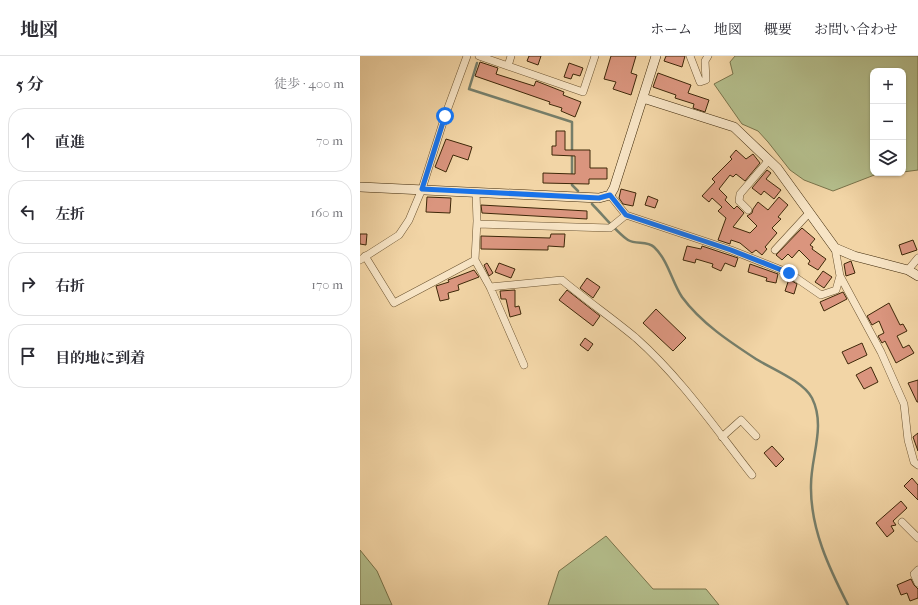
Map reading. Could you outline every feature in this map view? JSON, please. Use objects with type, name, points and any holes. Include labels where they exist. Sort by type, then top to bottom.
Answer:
[{"type":"street","points":[[467,56],[445,116],[422,189],[409,220],[399,235],[363,258],[394,303],[475,260]]},
{"type":"street","points":[[479,56],[583,92],[595,56]]},
{"type":"street","points":[[508,66],[512,56]]},
{"type":"street","points":[[360,187],[599,198],[610,195],[614,188],[656,56]]},
{"type":"street","points":[[690,56],[700,82],[706,80],[705,61],[708,56]]},
{"type":"street","points":[[643,98],[734,127],[777,168],[835,248],[840,276],[881,352],[904,404],[908,440],[914,462],[918,465]]},
{"type":"street","points":[[748,210],[739,201],[740,194],[769,160]]},
{"type":"street","points":[[476,192],[477,224],[475,260],[490,287],[524,365]]},
{"type":"street","points":[[610,195],[626,215],[731,250],[789,273],[820,295],[836,290],[840,276]]},
{"type":"street","points":[[775,250],[809,213]]},
{"type":"street","points":[[477,224],[610,228],[626,215]]},
{"type":"street","points":[[835,248],[854,256],[908,270],[918,276]]},
{"type":"street","points":[[908,270],[918,258]]},
{"type":"street","points":[[490,287],[562,280],[636,338],[673,375],[703,411],[752,475]]},
{"type":"street","points":[[722,437],[741,420],[756,436]]},
{"type":"street","points":[[902,522],[918,538]]},
{"type":"street","points":[[918,570],[914,574],[918,583]]},
{"type":"green space","points":[[735,56],[918,56],[918,170],[906,172],[906,68],[870,68],[870,176],[872,176],[833,191],[804,180],[790,170],[758,131],[742,124],[714,84],[733,74],[730,62]]},
{"type":"green space","points":[[606,536],[653,589],[706,589],[719,605],[548,605],[559,571]]},
{"type":"green space","points":[[360,550],[377,571],[392,605],[360,605]]},
{"type":"building","points":[[529,56],[541,56],[538,65],[527,61]]},
{"type":"building","points":[[611,56],[636,56],[631,73],[637,75],[631,95],[613,89],[616,82],[604,79]]},
{"type":"building","points":[[666,56],[685,56],[682,67],[664,61]]},
{"type":"building","points":[[480,62],[498,68],[496,74],[534,86],[536,81],[564,92],[563,95],[581,102],[575,117],[561,111],[562,108],[549,104],[550,102],[475,76]]},
{"type":"building","points":[[569,63],[583,68],[580,76],[573,74],[571,79],[564,77]]},
{"type":"building","points":[[658,73],[691,85],[688,93],[709,100],[705,112],[693,108],[694,104],[675,98],[676,95],[653,87]]},
{"type":"building","points":[[556,131],[565,131],[565,150],[590,150],[590,168],[607,168],[607,179],[589,179],[589,184],[543,183],[543,173],[575,174],[575,156],[552,155],[552,146],[556,146]]},
{"type":"building","points":[[446,139],[472,147],[468,160],[453,155],[446,172],[435,167]]},
{"type":"building","points":[[736,150],[746,159],[753,154],[760,163],[745,181],[736,174],[733,177],[730,175],[719,189],[727,197],[725,200],[734,209],[737,206],[744,213],[733,227],[750,233],[757,226],[747,216],[752,213],[758,202],[768,210],[779,197],[788,205],[778,217],[781,219],[772,228],[777,233],[765,247],[767,249],[762,255],[756,250],[752,253],[740,243],[731,240],[730,244],[718,240],[726,218],[718,211],[722,207],[712,198],[709,202],[702,196],[715,182],[712,179],[732,159],[730,157]]},
{"type":"building","points":[[767,170],[771,173],[766,179],[781,190],[774,199],[764,191],[761,195],[752,188]]},
{"type":"building","points":[[621,189],[636,193],[633,206],[623,204],[619,198]]},
{"type":"building","points":[[648,196],[658,200],[655,208],[645,205]]},
{"type":"building","points":[[427,197],[451,198],[450,213],[426,212]]},
{"type":"building","points":[[481,205],[587,211],[587,219],[482,213]]},
{"type":"building","points":[[802,228],[815,239],[810,245],[813,247],[812,249],[826,259],[818,270],[808,264],[810,261],[799,250],[792,258],[788,254],[782,260],[776,255]]},
{"type":"building","points":[[360,234],[367,234],[366,245],[360,244]]},
{"type":"building","points":[[551,234],[565,234],[564,247],[548,246],[548,250],[481,249],[481,236],[550,238]]},
{"type":"building","points":[[913,240],[917,250],[902,255],[899,245]]},
{"type":"building","points":[[687,246],[701,249],[702,246],[738,258],[735,267],[725,263],[721,271],[712,267],[713,264],[696,259],[695,263],[683,260]]},
{"type":"building","points":[[851,261],[855,273],[846,276],[844,264]]},
{"type":"building","points":[[487,263],[493,273],[489,276],[484,265]]},
{"type":"building","points":[[499,263],[515,269],[511,278],[495,272]]},
{"type":"building","points":[[750,264],[778,274],[776,283],[766,281],[767,278],[748,272]]},
{"type":"building","points":[[474,270],[479,277],[458,285],[459,290],[448,293],[449,299],[440,301],[436,286],[449,282],[448,280]]},
{"type":"building","points":[[823,271],[832,277],[824,288],[815,282]]},
{"type":"building","points":[[587,278],[600,287],[593,298],[580,288]]},
{"type":"building","points":[[789,279],[797,284],[794,294],[785,291]]},
{"type":"building","points":[[515,290],[515,307],[519,306],[521,314],[510,317],[506,299],[501,299],[500,291]]},
{"type":"building","points":[[567,290],[600,316],[593,326],[559,300]]},
{"type":"building","points":[[843,292],[847,299],[824,311],[820,302]]},
{"type":"building","points":[[889,303],[900,325],[903,324],[907,331],[897,336],[903,348],[909,345],[914,353],[896,363],[885,341],[882,343],[878,336],[884,333],[879,321],[872,325],[867,316]]},
{"type":"building","points":[[656,309],[686,338],[673,351],[643,323]]},
{"type":"building","points":[[585,338],[593,344],[588,351],[580,345]]},
{"type":"building","points":[[862,343],[867,355],[848,364],[842,352]]},
{"type":"building","points":[[871,367],[878,382],[864,389],[856,375]]},
{"type":"building","points":[[918,380],[918,402],[917,402],[908,383]]},
{"type":"building","points":[[918,433],[918,451],[913,437]]},
{"type":"building","points":[[772,446],[784,459],[776,467],[764,453]]},
{"type":"building","points":[[912,478],[918,485],[918,500],[904,486]]},
{"type":"building","points":[[901,501],[907,508],[893,521],[896,525],[891,526],[894,531],[887,537],[876,523]]},
{"type":"building","points":[[911,579],[918,589],[918,598],[910,601],[907,593],[901,595],[897,585]]},
{"type":"waterway","points":[[477,63],[469,89],[572,122],[572,177]]},
{"type":"waterway","points":[[572,182],[572,185],[578,191]]},
{"type":"waterway","points":[[592,204],[614,228],[628,240],[651,245],[659,252],[678,291],[707,324],[756,359],[795,381],[802,386],[812,398],[818,419],[817,441],[811,485],[814,517],[822,547],[834,577],[848,605]]},
{"type":"route","points":[[445,116],[422,189],[599,198],[610,195],[626,215],[731,250],[789,273]]}]
